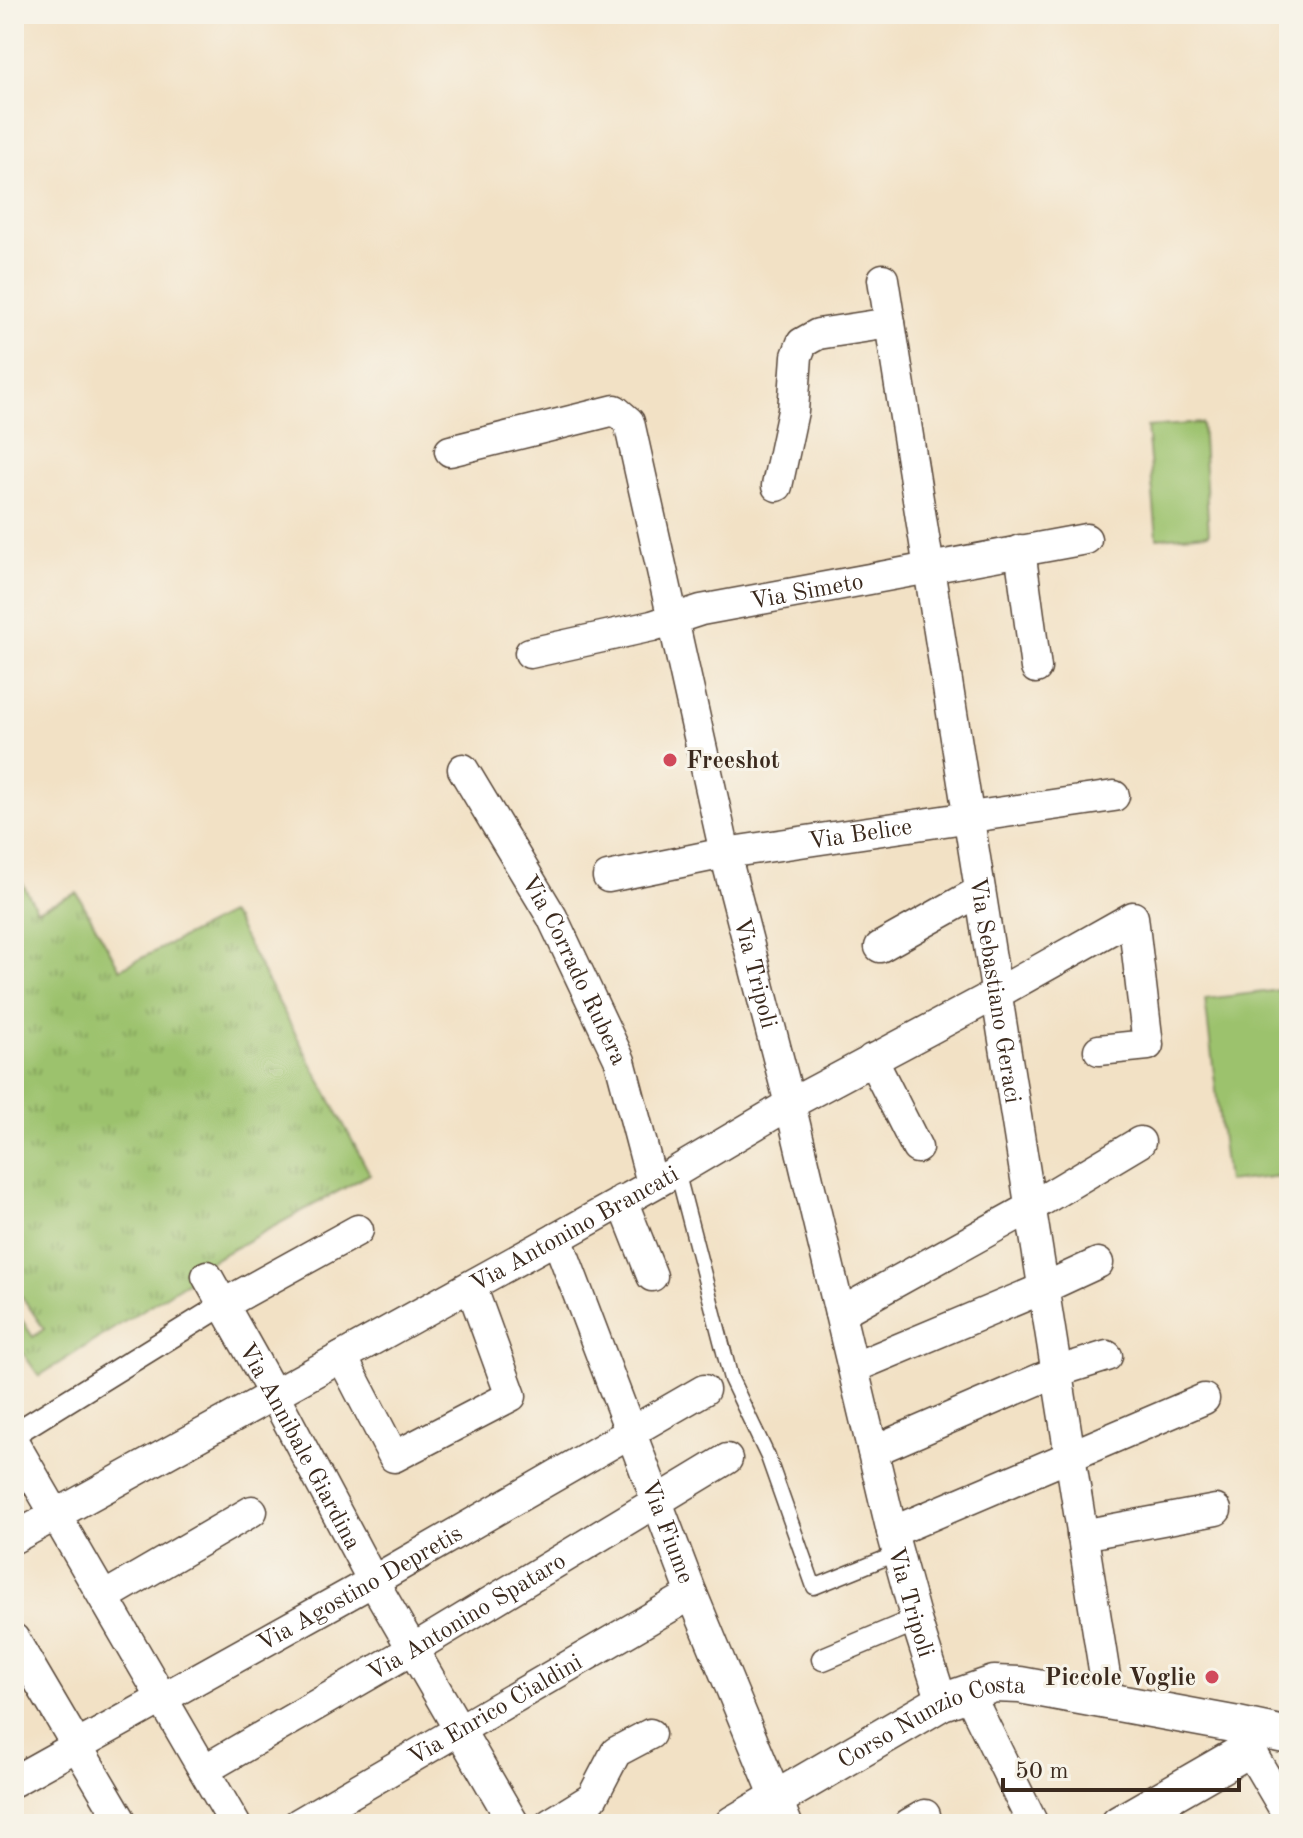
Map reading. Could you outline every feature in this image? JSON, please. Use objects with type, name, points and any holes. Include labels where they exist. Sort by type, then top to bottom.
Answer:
[{"type":"street","name":"Via Sebastiano Geraci","points":[[883,279],[1109,1701]]},
{"type":"street","points":[[777,486],[793,411],[797,356],[802,343],[818,334],[890,323]]},
{"type":"street","name":"Via Tripoli","points":[[450,451],[615,410],[629,422],[725,853],[790,1104],[916,1620],[955,1697],[1033,1824]]},
{"type":"street","name":"Via Simeto","points":[[530,653],[652,626],[701,610],[1086,539]]},
{"type":"street","points":[[1020,550],[1036,668]]},
{"type":"street","name":"Via Corrado Rubera","points":[[463,769],[552,917],[620,1061],[664,1177]]},
{"type":"street","name":"Via Belice","points":[[608,877],[725,853],[1114,796]]},
{"type":"street","points":[[880,947],[980,891]]},
{"type":"street","name":"Via Antonino Brancati","points":[[14,1538],[557,1238],[790,1104],[1133,917],[1148,1045],[1099,1050]]},
{"type":"street","points":[[872,1059],[917,1148]]},
{"type":"street","points":[[840,1313],[1031,1207],[1140,1142]]},
{"type":"street","points":[[622,1200],[652,1276]]},
{"type":"street","points":[[14,1434],[224,1304],[358,1230]]},
{"type":"street","name":"Via Fiume","points":[[557,1238],[656,1502],[781,1812]]},
{"type":"street","points":[[853,1368],[1098,1263]]},
{"type":"street","name":"Via Annibale Giardina","points":[[207,1276],[373,1581],[514,1824]]},
{"type":"street","points":[[342,1357],[394,1457],[511,1396],[471,1286]]},
{"type":"street","points":[[873,1451],[1056,1372],[1107,1356]]},
{"type":"street","name":"Via Agostino Depretis","points":[[14,1781],[373,1581],[704,1390]]},
{"type":"street","points":[[895,1542],[1070,1456],[1204,1399]]},
{"type":"street","points":[[14,1443],[235,1824]]},
{"type":"street","name":"Via Antonino Spataro","points":[[204,1770],[413,1649],[727,1459]]},
{"type":"street","points":[[1082,1535],[1216,1510]]},
{"type":"street","points":[[104,1597],[252,1511]]},
{"type":"street","name":"Via Enrico Cialdini","points":[[298,1824],[692,1594]]},
{"type":"street","points":[[823,1659],[916,1620]]},
{"type":"street","points":[[14,1640],[121,1823]]},
{"type":"street","name":"Corso Nunzio Costa","points":[[733,1824],[781,1812],[955,1697],[994,1684],[1020,1685],[1238,1725],[1264,1738]]},
{"type":"street","points":[[550,1824],[592,1798],[616,1752],[650,1734]]},
{"type":"street","points":[[1124,1823],[1264,1738],[1289,1817]]},
{"type":"lane","points":[[664,1177],[731,1379],[768,1457],[814,1587],[895,1542]]},
{"type":"green space","points":[[1202,423],[1209,534],[1157,538],[1147,427]]},
{"type":"green space","points":[[14,868],[37,910],[77,893],[120,969],[229,914],[235,920],[370,1174],[187,1274],[190,1280],[39,1376],[20,1349],[14,1352],[14,1320],[20,1317],[33,1337],[44,1329],[14,1285]]},
{"type":"green space","points":[[1289,989],[1289,1175],[1227,1182],[1205,999]]},
{"type":"place","name":"Freeshot","points":[[670,760]]},
{"type":"place","name":"Piccole Voglie","points":[[1212,1677]]}]
